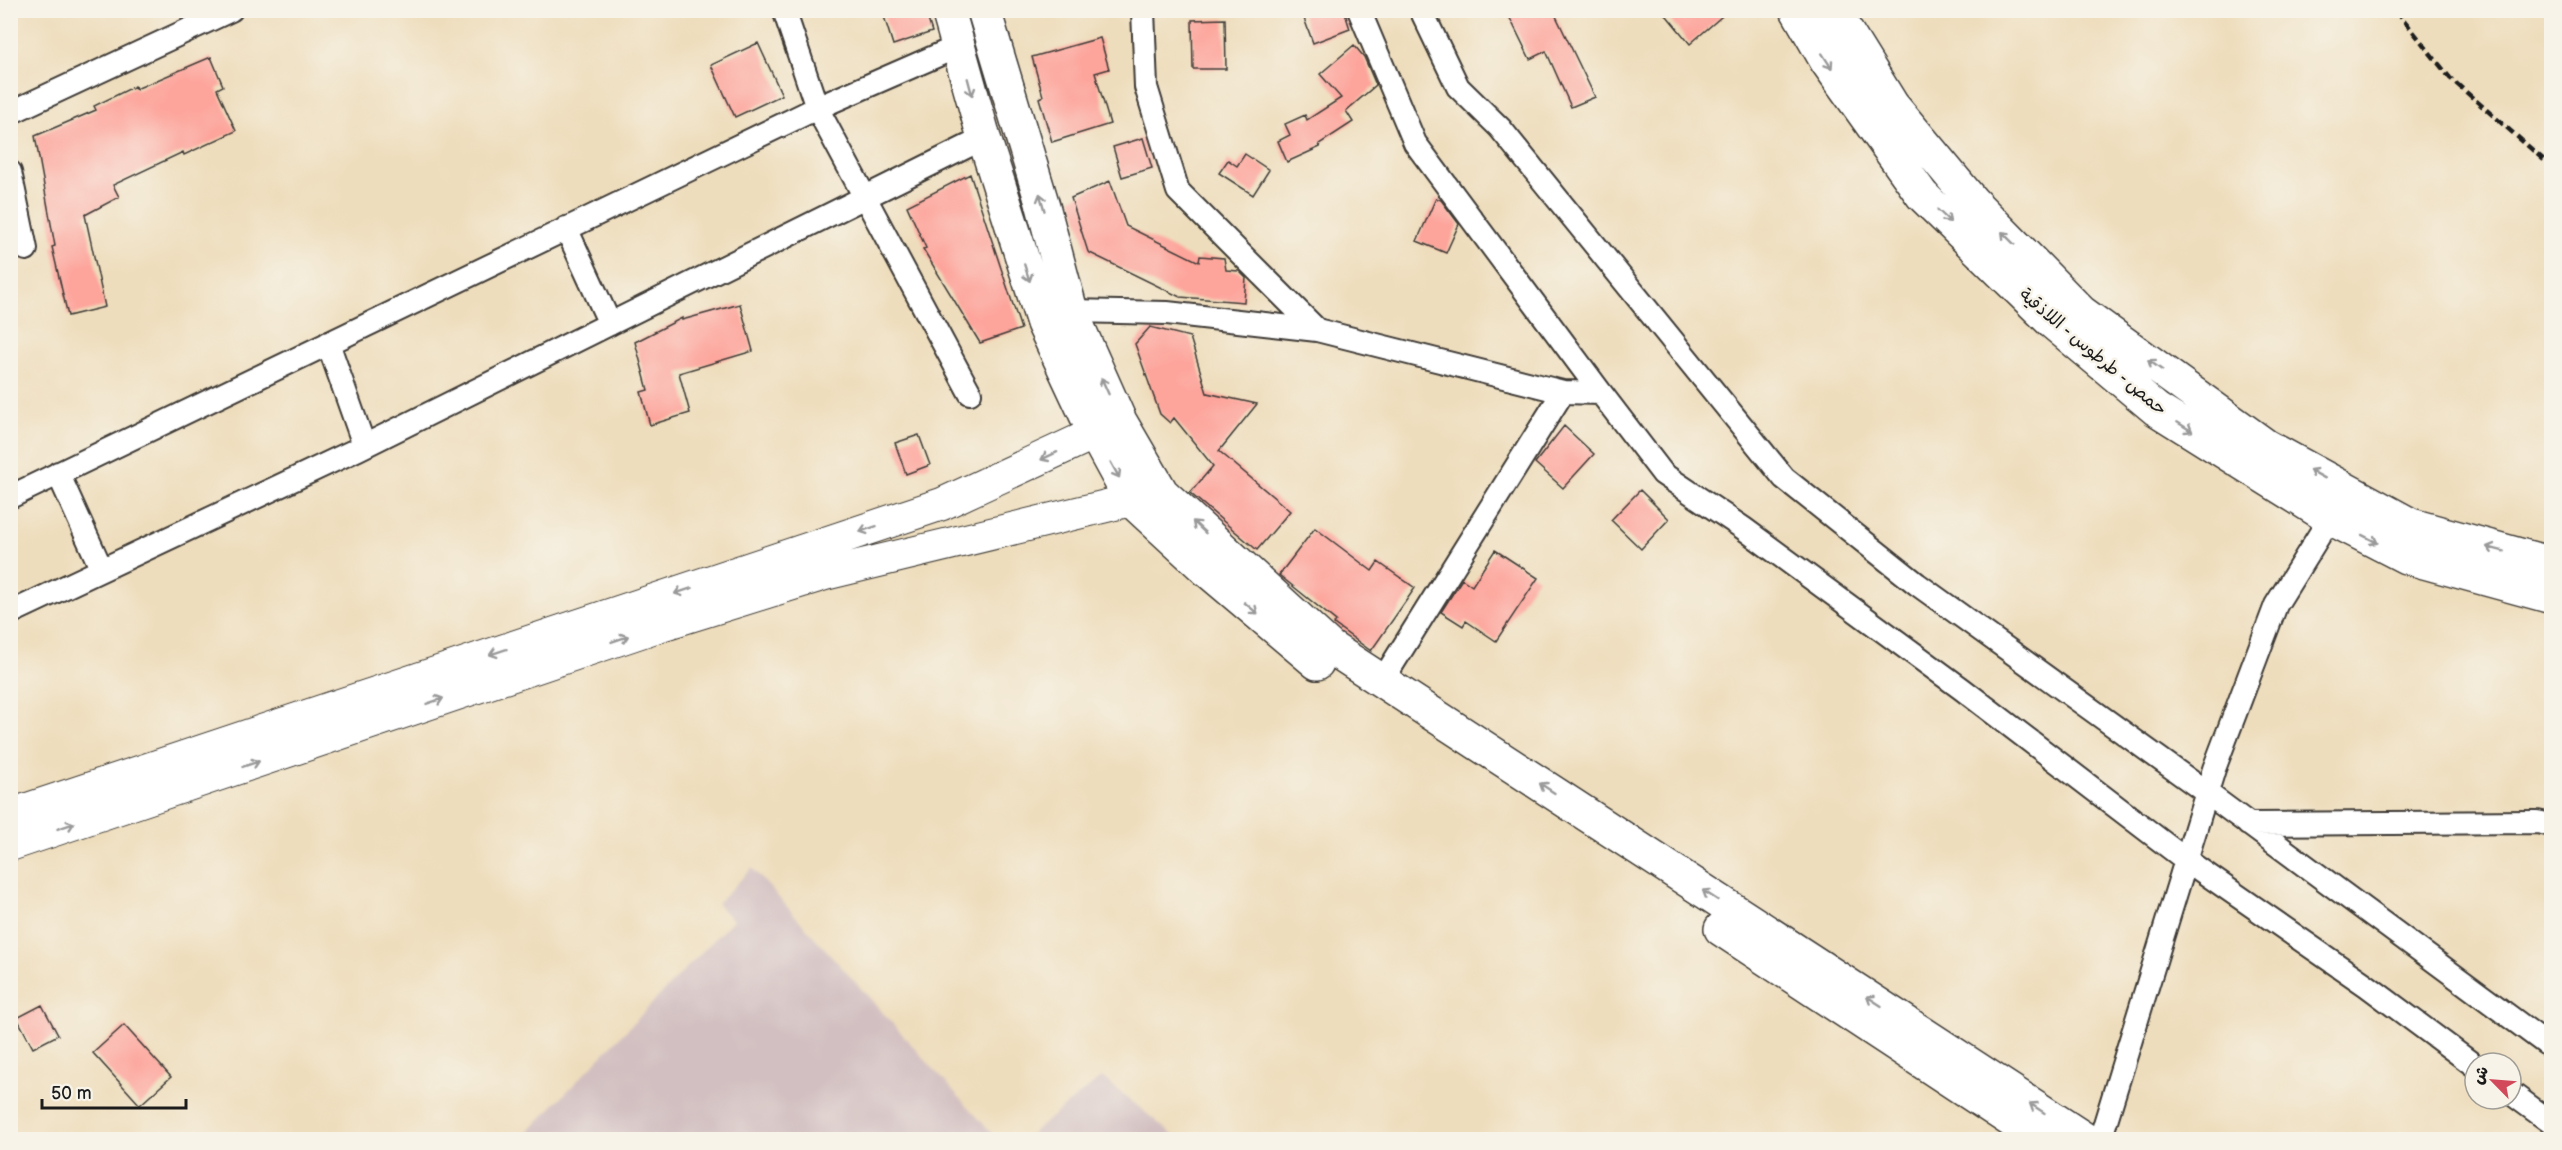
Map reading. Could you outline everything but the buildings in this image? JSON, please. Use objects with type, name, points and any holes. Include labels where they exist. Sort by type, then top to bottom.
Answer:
[{"type":"main road","points":[[948,10],[984,138],[1057,317],[1108,428],[1147,497],[1208,571],[1314,662],[2041,1140]]},
{"type":"main road","points":[[984,10],[1043,207],[1057,317]]},
{"type":"main road","name":"حمص - طرطوس - اللاذقية","points":[[1797,10],[1827,62],[1922,195],[2051,321],[2156,409],[2330,518],[2406,557],[2552,597]]},
{"type":"main road","name":"حمص - طرطوس - اللاذقية","points":[[1833,10],[1892,105],[1972,201],[2081,312],[2266,446],[2411,525],[2552,564]]},
{"type":"main road","points":[[1147,497],[1330,647],[2086,1140]]},
{"type":"street","points":[[10,113],[231,10]]},
{"type":"street","points":[[784,10],[817,108],[970,393]]},
{"type":"street","points":[[1143,10],[1146,87],[1178,190],[1317,330]]},
{"type":"street","points":[[1359,10],[1414,143],[1663,474],[1743,528],[1933,668],[2186,860],[2366,985],[2463,1057]]},
{"type":"street","points":[[1421,10],[1458,87],[1500,128],[1784,478],[1917,584],[2207,793],[2552,1048]]},
{"type":"street","points":[[10,497],[817,108],[959,46]]},
{"type":"street","points":[[10,613],[101,568],[364,446],[866,199],[984,138]]},
{"type":"street","points":[[10,172],[26,249]]},
{"type":"street","points":[[567,228],[610,324]]},
{"type":"street","points":[[1057,317],[1167,312],[1317,330],[1563,392],[1602,393]]},
{"type":"street","points":[[328,344],[364,446]]},
{"type":"street","points":[[1382,681],[1563,392]]},
{"type":"street","points":[[10,815],[942,504],[1108,428]]},
{"type":"street","points":[[58,473],[101,568]]},
{"type":"street","points":[[10,845],[661,625],[825,574],[1147,497]]},
{"type":"street","points":[[2100,1140],[2207,793],[2276,605],[2330,518]]},
{"type":"street","points":[[2248,824],[2537,822],[2552,825]]},
{"type":"street","points":[[2523,1102],[2552,1123]]},
{"type":"shaded area","points":[[752,868],[997,1139],[521,1139],[733,920],[717,904]]},
{"type":"shaded area","points":[[1102,1077],[1178,1139],[1024,1139]]},
{"type":"railway","points":[[2396,10],[2450,78],[2552,167]]}]
